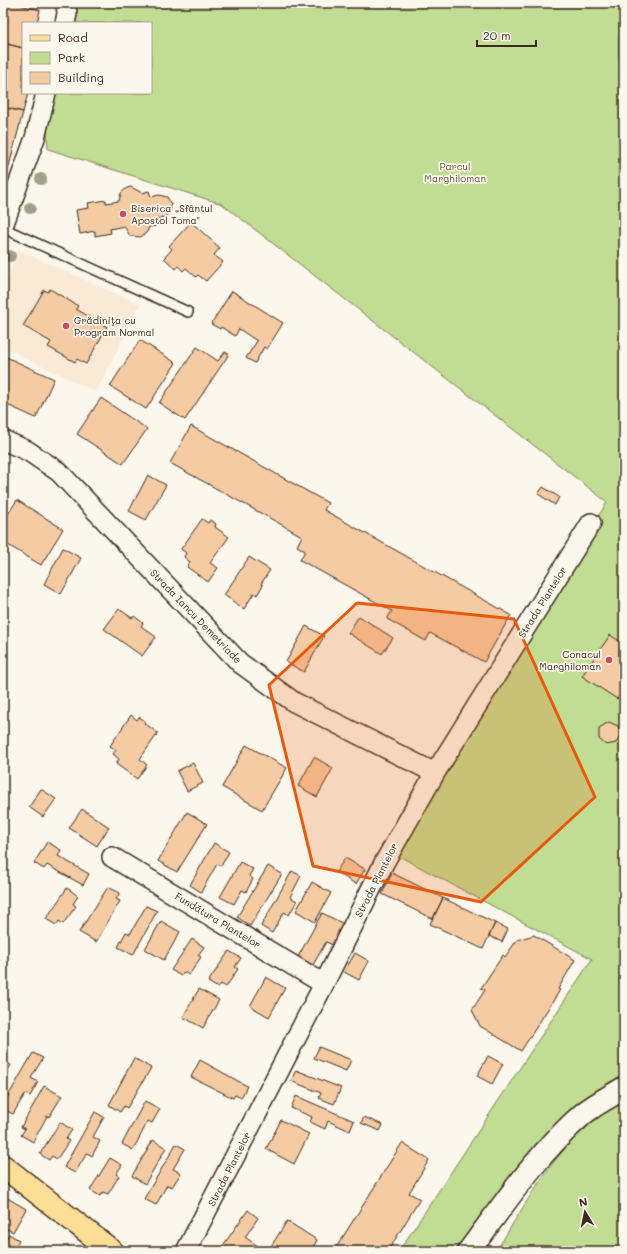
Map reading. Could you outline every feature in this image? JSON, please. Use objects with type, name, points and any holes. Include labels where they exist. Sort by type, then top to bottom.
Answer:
[{"type":"main road","points":[[469,1251],[516,1188],[551,1145],[583,1113],[624,1088]]},
{"type":"main road","points":[[3,1166],[112,1251]]},
{"type":"street","points":[[65,22],[67,14],[66,3]]},
{"type":"street","points":[[3,227],[9,189],[35,138],[46,94]]},
{"type":"street","name":"Strada Iancu Demetriade","points":[[3,440],[28,450],[59,472],[240,663],[294,702],[435,773]]},
{"type":"street","name":"Strada Plantelor","points":[[186,1251],[324,984],[384,863],[435,773],[591,523]]},
{"type":"street","name":"Fundătura Plantelor","points":[[112,857],[324,984]]},
{"type":"lane","points":[[3,227],[188,312]]},
{"type":"highlighted area","points":[[357,603],[514,619],[595,797],[481,902],[313,866],[269,685]]},
{"type":"shaded area","name":"Grădiniţa cu Program Normal","points":[[18,250],[140,304],[96,392],[3,347],[3,293]]},
{"type":"green space","name":"Parcul Marghiloman","points":[[72,3],[624,3],[624,1088],[516,1188],[456,1251],[399,1251],[592,959],[395,854],[607,502],[222,204],[48,149],[46,110],[51,94],[152,94],[152,22],[70,22]]},
{"type":"green space","points":[[624,1103],[624,1251],[496,1251],[535,1188],[566,1148],[583,1130],[602,1115]]},
{"type":"water","points":[[624,5],[624,82],[621,73],[619,44],[620,24]]},
{"type":"building","points":[[3,3],[12,3],[40,10],[37,22],[22,22],[22,48],[3,43]]},
{"type":"building","points":[[3,43],[22,48],[22,94],[28,94],[23,112],[3,107]]},
{"type":"building","points":[[3,107],[23,112],[8,170],[3,169]]},
{"type":"building","name":"Biserica „Sfântul Apostol Toma\"","points":[[131,187],[142,193],[149,191],[151,197],[159,195],[167,197],[171,204],[170,212],[165,217],[155,219],[156,226],[149,227],[147,232],[141,237],[130,236],[124,226],[110,229],[111,233],[95,236],[95,231],[80,234],[76,210],[89,208],[88,203],[106,200],[106,203],[119,201],[121,193],[127,188]]},
{"type":"building","points":[[191,222],[220,248],[214,255],[223,262],[206,281],[198,275],[196,277],[186,268],[183,271],[178,266],[176,269],[164,258],[172,249],[169,246]]},
{"type":"building","points":[[50,289],[78,306],[76,309],[107,327],[86,364],[77,359],[75,362],[48,347],[51,342],[23,326],[44,290],[48,292]]},
{"type":"building","points":[[232,291],[283,323],[267,349],[264,347],[255,363],[246,358],[257,341],[239,329],[235,336],[221,327],[220,329],[211,324]]},
{"type":"building","points":[[140,340],[176,363],[146,409],[110,386]]},
{"type":"building","points":[[197,347],[218,361],[225,352],[229,354],[185,420],[159,403]]},
{"type":"building","points":[[4,356],[54,379],[36,418],[3,403]]},
{"type":"building","points":[[101,398],[147,429],[123,464],[77,434]]},
{"type":"building","points":[[191,426],[328,503],[324,510],[511,615],[484,662],[430,633],[426,641],[387,619],[392,611],[300,560],[305,551],[297,546],[302,536],[170,463]]},
{"type":"building","points":[[148,475],[166,485],[146,520],[129,511]]},
{"type":"building","points":[[543,487],[559,497],[555,505],[538,494]]},
{"type":"building","points":[[17,500],[63,529],[41,565],[3,542],[3,522]]},
{"type":"building","points":[[202,519],[208,523],[210,520],[216,524],[215,527],[229,537],[210,563],[218,568],[208,582],[187,567],[190,562],[184,557],[186,553],[181,549]]},
{"type":"building","points":[[63,548],[81,558],[61,594],[44,584]]},
{"type":"building","points":[[249,557],[270,570],[261,584],[263,585],[257,595],[254,593],[244,609],[224,595]]},
{"type":"building","points":[[119,609],[132,618],[134,616],[143,623],[141,626],[156,637],[142,656],[104,629]]},
{"type":"building","points":[[359,616],[393,638],[382,654],[348,633]]},
{"type":"building","points":[[306,626],[324,636],[304,672],[286,662]]},
{"type":"building","name":"Conacul Marghiloman","points":[[610,635],[624,644],[624,689],[617,699],[582,676]]},
{"type":"building","points":[[131,715],[137,720],[139,717],[145,721],[144,723],[158,733],[140,759],[147,765],[137,779],[116,764],[119,759],[113,754],[116,750],[110,746]]},
{"type":"building","points":[[609,722],[618,726],[621,735],[616,743],[606,745],[599,739],[599,728]]},
{"type":"building","points":[[246,745],[287,768],[262,810],[222,787]]},
{"type":"building","points":[[314,757],[333,768],[317,797],[298,786]]},
{"type":"building","points":[[193,763],[203,783],[187,791],[177,771]]},
{"type":"building","points":[[41,789],[56,799],[43,817],[29,807]]},
{"type":"building","points":[[82,809],[109,827],[97,846],[69,828]]},
{"type":"building","points":[[187,812],[207,824],[177,872],[158,861]]},
{"type":"building","points":[[47,842],[61,850],[58,856],[89,874],[83,885],[47,865],[44,869],[34,863]]},
{"type":"building","points":[[214,843],[229,852],[221,866],[217,864],[201,892],[190,885]]},
{"type":"building","points":[[345,858],[365,869],[356,884],[336,872]]},
{"type":"building","points":[[240,862],[253,869],[249,876],[253,879],[246,892],[242,890],[234,904],[220,897]]},
{"type":"building","points":[[268,866],[282,874],[250,926],[237,917]]},
{"type":"building","points":[[292,871],[301,876],[290,897],[297,901],[289,915],[284,912],[272,933],[261,926]]},
{"type":"building","points":[[392,873],[443,898],[433,919],[382,894]]},
{"type":"building","points":[[312,882],[331,893],[315,922],[296,911]]},
{"type":"building","points":[[108,887],[120,893],[116,899],[120,901],[96,942],[79,932]]},
{"type":"building","points":[[67,888],[78,896],[73,904],[76,906],[63,924],[59,921],[56,925],[46,919]]},
{"type":"building","points":[[443,898],[495,923],[483,949],[430,924]]},
{"type":"building","points":[[146,906],[157,911],[133,955],[118,947],[126,932],[130,934]]},
{"type":"building","points":[[322,913],[344,924],[333,945],[326,942],[313,965],[298,957]]},
{"type":"building","points":[[161,921],[180,932],[164,960],[145,949]]},
{"type":"building","points":[[495,923],[508,929],[502,942],[489,936]]},
{"type":"building","points":[[534,935],[575,960],[558,989],[560,990],[521,1051],[480,1026],[472,1010],[485,990],[481,988],[503,955],[505,957],[517,940]]},
{"type":"building","points":[[192,939],[204,947],[198,955],[201,957],[189,975],[184,972],[181,976],[171,970]]},
{"type":"building","points":[[229,951],[241,958],[235,967],[238,969],[226,987],[221,984],[218,988],[208,982]]},
{"type":"building","points":[[355,953],[369,961],[359,980],[344,972]]},
{"type":"building","points":[[266,977],[285,988],[269,1017],[250,1006]]},
{"type":"building","points":[[199,989],[219,1000],[203,1028],[183,1017]]},
{"type":"building","points":[[319,1047],[351,1060],[346,1071],[314,1058]]},
{"type":"building","points":[[33,1053],[43,1058],[31,1078],[38,1082],[30,1096],[25,1094],[13,1114],[3,1109],[3,1105]]},
{"type":"building","points":[[488,1056],[503,1064],[492,1084],[477,1076]]},
{"type":"building","points":[[134,1058],[151,1068],[127,1108],[124,1106],[120,1112],[109,1105]]},
{"type":"building","points":[[200,1060],[247,1086],[241,1098],[235,1095],[233,1098],[191,1077]]},
{"type":"building","points":[[3,1061],[11,1065],[3,1080]]},
{"type":"building","points":[[296,1070],[341,1088],[334,1104],[319,1098],[321,1093],[291,1081]]},
{"type":"building","points":[[44,1086],[62,1096],[49,1117],[47,1116],[33,1142],[21,1135],[25,1129],[21,1127]]},
{"type":"building","points":[[296,1096],[354,1121],[350,1131],[328,1121],[325,1129],[310,1122],[312,1117],[291,1108]]},
{"type":"building","points":[[145,1101],[160,1109],[152,1123],[148,1121],[133,1150],[122,1144]]},
{"type":"building","points":[[95,1112],[104,1117],[93,1137],[100,1141],[92,1156],[87,1153],[75,1173],[64,1167]]},
{"type":"building","points":[[364,1117],[383,1125],[380,1131],[361,1123]]},
{"type":"building","points":[[281,1120],[309,1134],[294,1164],[266,1149]]},
{"type":"building","points":[[60,1122],[72,1130],[66,1139],[69,1141],[57,1159],[52,1156],[49,1160],[40,1154]]},
{"type":"building","points":[[153,1140],[166,1148],[145,1184],[132,1176]]},
{"type":"building","points":[[402,1143],[429,1160],[409,1193],[420,1199],[388,1251],[334,1251]]},
{"type":"building","points":[[176,1144],[185,1149],[173,1169],[181,1173],[172,1187],[167,1185],[156,1205],[144,1199]]},
{"type":"building","points":[[110,1158],[122,1165],[116,1174],[119,1176],[108,1194],[103,1192],[100,1196],[90,1190]]},
{"type":"building","points":[[4,1196],[26,1209],[13,1232],[7,1229],[3,1235]]},
{"type":"building","points":[[248,1210],[258,1218],[245,1237],[259,1247],[256,1251],[219,1251]]},
{"type":"building","points":[[287,1221],[317,1240],[311,1251],[268,1251]]},
{"type":"building","points":[[9,1234],[19,1240],[13,1251],[3,1251],[3,1244]]},
{"type":"place","name":"Biserica „Sfântul Apostol Toma\"","points":[[123,214]]},
{"type":"place","name":"Grădiniţa cu Program Normal","points":[[66,326]]},
{"type":"place","name":"Conacul Marghiloman","points":[[609,660]]}]
